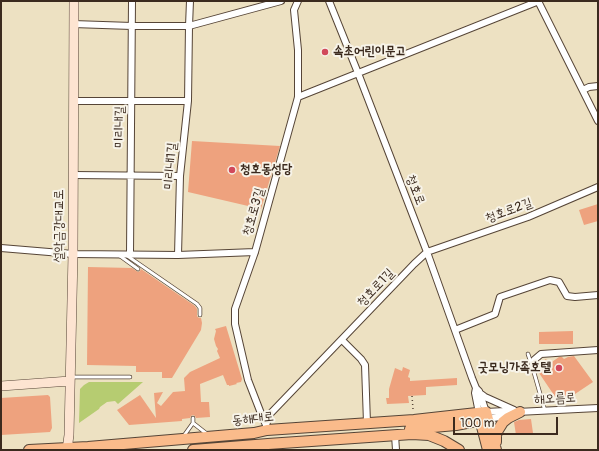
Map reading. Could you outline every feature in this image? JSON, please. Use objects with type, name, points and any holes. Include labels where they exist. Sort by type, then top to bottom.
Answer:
[{"type":"main road","points":[[496,450],[496,435],[498,430],[503,422],[516,412]]},
{"type":"main road","name":"동해대로","points":[[29,450],[67,449],[254,433],[267,427],[367,424],[483,416]]},
{"type":"main road","name":"동해대로","points":[[357,438],[385,430],[456,425],[483,416]]},
{"type":"main road","points":[[483,416],[488,450]]},
{"type":"main road","points":[[483,416],[496,450]]},
{"type":"main road","points":[[267,427],[267,447]]},
{"type":"main road","name":"동해대로","points":[[193,450],[267,447],[412,434],[429,435],[444,441],[459,450]]},
{"type":"street","name":"설악금강대교로","points":[[67,449],[69,435],[73,254],[74,1]]},
{"type":"street","name":"미리내길","points":[[127,254],[131,175],[132,1]]},
{"type":"street","name":"미리내1길","points":[[178,255],[180,176],[188,101],[190,1]]},
{"type":"street","points":[[73,24],[189,26],[281,1]]},
{"type":"street","name":"청호로3길","points":[[267,427],[248,380],[234,324],[235,309],[255,252],[298,97],[298,50],[294,10],[298,1]]},
{"type":"street","name":"청호로","points":[[329,1],[427,252],[476,388],[479,391],[483,416]]},
{"type":"street","points":[[298,97],[538,1],[598,120]]},
{"type":"street","points":[[583,90],[589,87],[598,86]]},
{"type":"street","points":[[73,101],[188,101]]},
{"type":"street","points":[[73,175],[180,176]]},
{"type":"street","name":"청호로2길","points":[[427,252],[528,217],[598,187]]},
{"type":"street","points":[[1,248],[73,254],[178,255],[255,252]]},
{"type":"street","name":"청호로1길","points":[[267,427],[270,414],[427,252]]},
{"type":"street","points":[[455,330],[495,314],[500,297],[550,280],[559,282],[568,296],[575,297],[598,295]]},
{"type":"street","points":[[342,340],[365,365],[367,424]]},
{"type":"street","points":[[533,369],[534,360],[541,354],[598,350]]},
{"type":"street","points":[[1,386],[70,379]]},
{"type":"street","name":"청호로","points":[[476,388],[474,393],[483,416]]},
{"type":"street","points":[[480,394],[511,408],[516,412]]},
{"type":"street","name":"해오름로","points":[[483,416],[506,416],[516,412],[598,408]]},
{"type":"street","points":[[395,435],[396,450]]},
{"type":"lane","points":[[116,254],[138,269]]},
{"type":"lane","points":[[127,254],[197,304],[200,308],[200,315]]},
{"type":"lane","points":[[528,354],[545,411]]},
{"type":"lane","points":[[70,379],[130,377]]},
{"type":"lane","points":[[182,439],[193,423],[193,418]]},
{"type":"lane","points":[[193,423],[211,436]]},
{"type":"path","points":[[412,396],[413,408]]},
{"type":"green space","points":[[89,382],[143,382],[118,404],[115,401],[107,402],[79,423],[80,389]]},
{"type":"building","points":[[192,141],[280,146],[261,209],[188,192]]},
{"type":"building","points":[[598,204],[598,221],[584,225],[579,210]]},
{"type":"building","points":[[88,267],[132,268],[138,272],[141,269],[195,306],[197,309],[197,316],[201,318],[201,330],[172,378],[162,378],[162,372],[136,372],[136,366],[87,365]]},
{"type":"building","points":[[226,326],[242,379],[241,382],[229,386],[227,385],[223,375],[200,384],[201,402],[209,402],[210,417],[196,418],[193,415],[190,418],[182,419],[182,421],[129,425],[117,410],[140,395],[156,418],[154,393],[163,392],[157,403],[161,406],[173,392],[185,391],[184,378],[190,372],[220,358],[214,339],[215,329]]},
{"type":"building","points":[[573,331],[573,344],[539,344],[539,332]]},
{"type":"building","points":[[574,356],[593,382],[560,404],[537,370],[538,364],[546,359],[549,364],[559,357],[564,359]]},
{"type":"building","points":[[403,367],[410,370],[408,377],[410,378],[410,381],[457,378],[457,385],[426,387],[426,395],[408,396],[409,403],[387,404],[386,398],[389,398],[389,389],[395,368],[402,371]]},
{"type":"building","points":[[48,395],[50,397],[52,428],[50,432],[1,435],[1,398]]},
{"type":"building","points":[[531,419],[533,433],[516,435],[514,422]]},
{"type":"place","name":"속초어린이문고","points":[[325,52]]},
{"type":"place","name":"청호동성당","points":[[232,170]]},
{"type":"place","name":"굿모닝가족호텔","points":[[559,368]]}]
